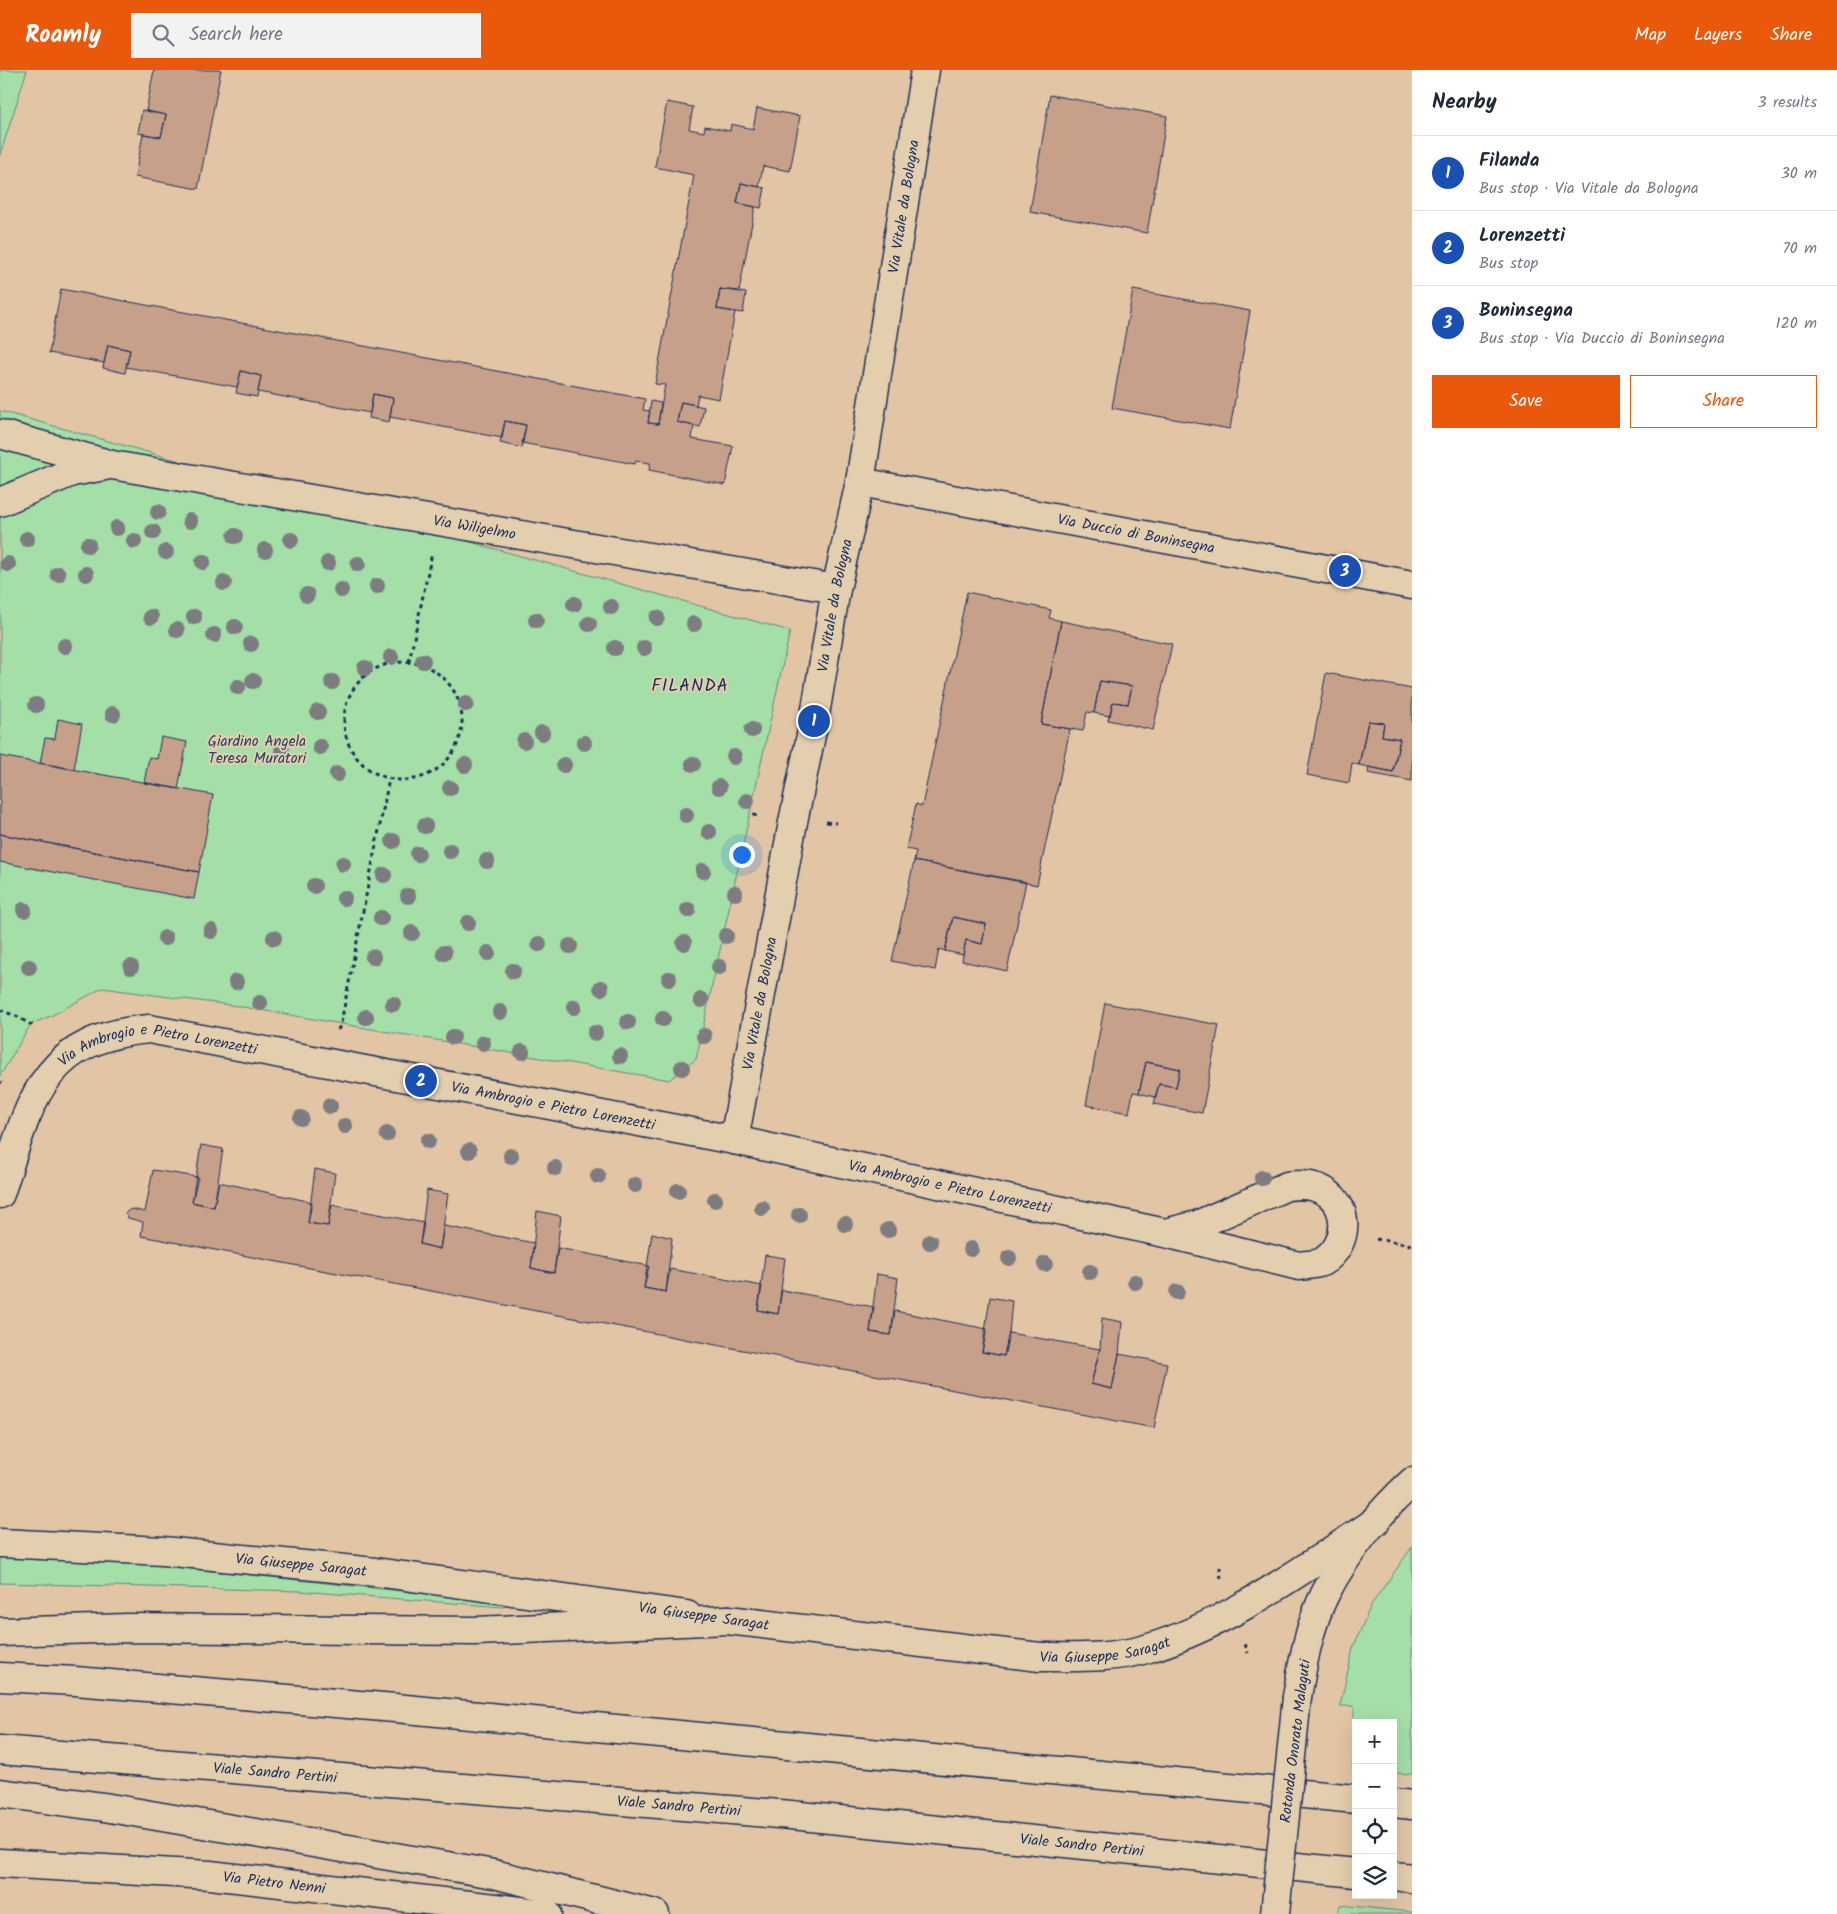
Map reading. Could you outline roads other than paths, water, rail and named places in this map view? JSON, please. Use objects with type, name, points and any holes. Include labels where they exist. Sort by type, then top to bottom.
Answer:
[{"type":"main road","name":"Via Vitale da Bologna","points":[[734,1140],[793,822],[814,721],[836,589],[860,482],[925,70]]},
{"type":"main road","name":"Via Wiligelmo","points":[[0,434],[112,466],[836,589]]},
{"type":"main road","name":"Via Wiligelmo","points":[[0,502],[72,472],[112,466]]},
{"type":"main road","name":"Via Duccio di Boninsegna","points":[[860,482],[1412,585]]},
{"type":"main road","name":"Via Ambrogio e Pietro Lorenzetti","points":[[0,1194],[33,1098],[46,1077],[63,1058],[84,1046],[125,1031],[149,1029],[734,1140],[1165,1233],[1298,1266],[1320,1263],[1338,1248],[1343,1234],[1344,1217],[1334,1198],[1318,1188],[1302,1185],[1286,1186],[1197,1225],[1165,1233]]},
{"type":"main road","name":"Rotonda Onorato Malaguti","points":[[1275,1914],[1297,1697],[1312,1628],[1325,1595],[1343,1564],[1375,1522],[1412,1482]]},
{"type":"main road","name":"Via Giuseppe Saragat","points":[[0,1543],[164,1551],[376,1572],[728,1620],[1040,1657],[1089,1657],[1144,1650],[1198,1630],[1299,1572],[1375,1522]]},
{"type":"main road","points":[[0,1632],[128,1628],[476,1632],[728,1620]]},
{"type":"main road","points":[[0,1677],[75,1681],[395,1708],[1352,1800]]},
{"type":"main road","name":"Viale Sandro Pertini","points":[[0,1750],[791,1815],[1352,1873]]},
{"type":"main road","points":[[0,1793],[104,1807],[494,1874],[656,1914]]},
{"type":"main road","points":[[1397,1803],[1412,1805]]},
{"type":"main road","name":"Via Pietro Nenni","points":[[0,1863],[210,1875],[547,1914]]},
{"type":"main road","points":[[1397,1876],[1412,1878]]},
{"type":"place","name":"Boninsegna","points":[[1345,571]]},
{"type":"place","name":"Filanda","points":[[814,721]]},
{"type":"place","name":"Lorenzetti","points":[[421,1081]]},
{"type":"district","name":"FILANDA","points":[[690,685]]},
{"type":"park label","name":"Giardino Angela Teresa Muratori","points":[[257,750]]}]
